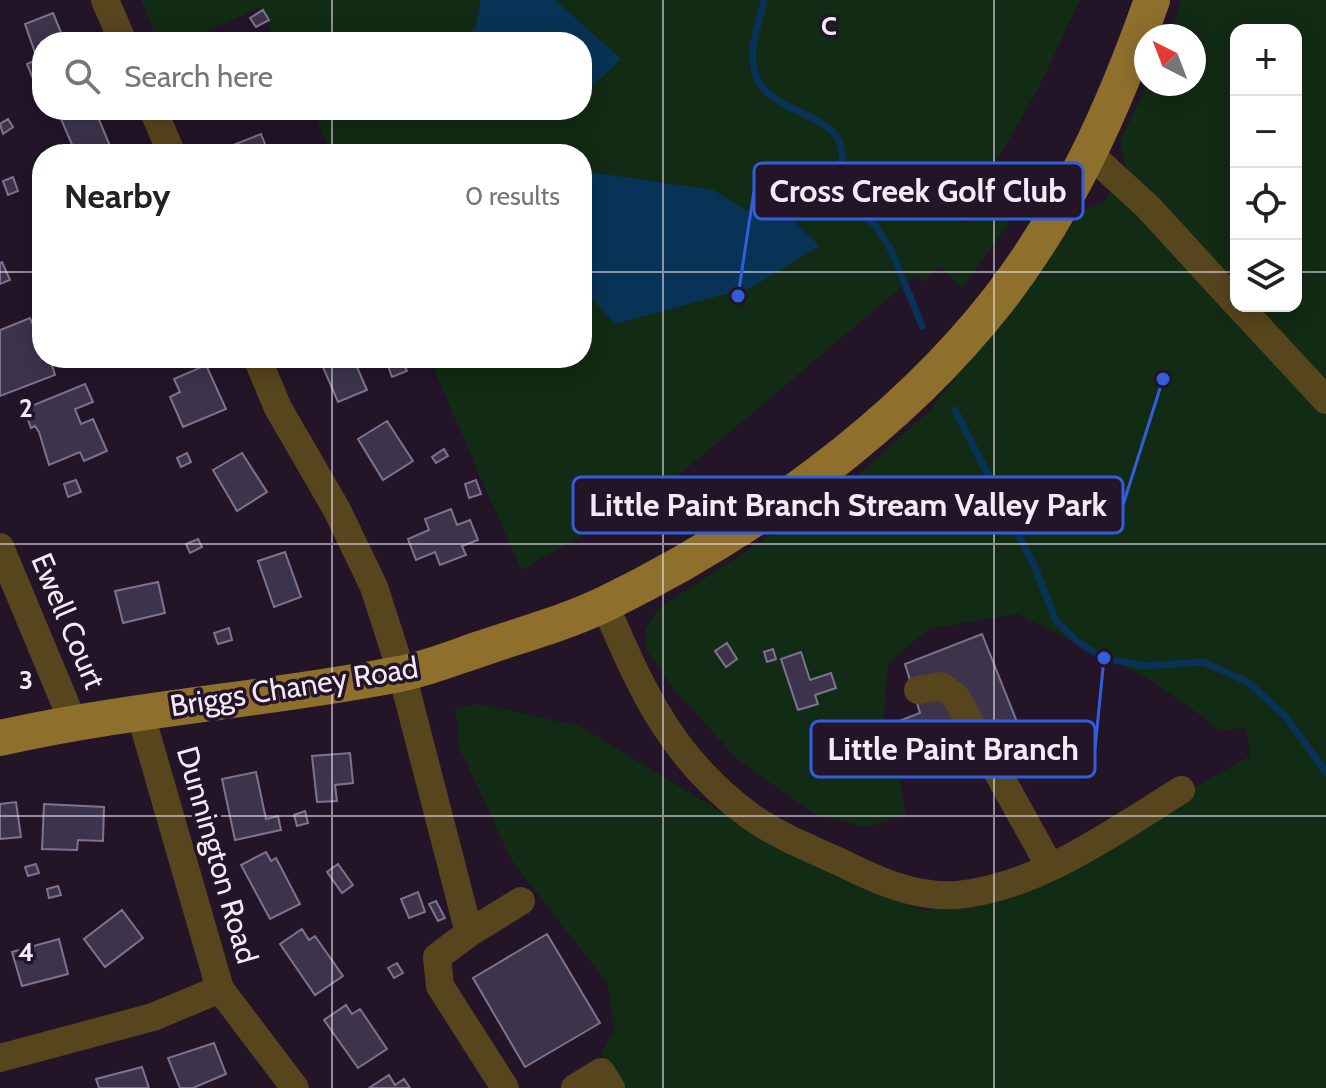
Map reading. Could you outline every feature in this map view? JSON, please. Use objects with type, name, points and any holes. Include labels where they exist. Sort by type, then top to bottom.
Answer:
[{"type":"main road","name":"Briggs Chaney Road","points":[[0,738],[73,722],[402,674],[605,605],[688,559],[833,461],[939,369],[1001,296],[1064,204],[1091,155],[1121,88],[1152,0]]},
{"type":"street","points":[[105,0],[119,32]]},
{"type":"street","points":[[157,120],[168,144]]},
{"type":"street","points":[[1091,155],[1148,207],[1230,295]]},
{"type":"street","points":[[1245,312],[1326,400]]},
{"type":"street","points":[[261,368],[278,408],[337,510],[374,587],[402,674],[469,933]]},
{"type":"street","name":"Ewell Court","points":[[0,547],[73,722]]},
{"type":"street","points":[[605,605],[635,676],[675,745],[697,770],[751,817],[881,883],[956,895],[1002,886],[1094,846],[1181,790]]},
{"type":"street","points":[[918,690],[941,686],[956,697],[1049,865]]},
{"type":"street","name":"Dunnington Road","points":[[140,712],[220,989],[295,1088]]},
{"type":"street","points":[[505,1088],[440,986],[437,957],[521,901]]},
{"type":"street","points":[[0,1058],[153,1017],[220,989]]},
{"type":"street","points":[[575,1088],[601,1072],[611,1088]]},
{"type":"green space","points":[[141,0],[1080,0],[1037,91],[960,224],[1035,187],[962,288],[939,266],[923,282],[916,275],[659,492],[521,570],[433,368],[592,368],[592,144],[328,144],[316,120],[592,120],[592,32],[272,32],[259,8],[205,32],[154,32]]},
{"type":"green space","points":[[1181,0],[1326,0],[1326,1088],[623,1088],[601,1054],[614,1030],[607,983],[511,859],[459,747],[455,708],[479,704],[580,726],[782,849],[923,910],[1010,897],[1010,890],[1250,756],[1246,728],[1221,730],[1152,681],[1017,614],[929,629],[888,663],[883,723],[898,769],[906,814],[867,827],[814,814],[738,760],[671,686],[646,649],[646,629],[659,608],[846,486],[929,411],[1038,275],[1080,212],[1105,202],[1126,165],[1120,142],[1141,96],[1206,96],[1206,24],[1174,24]]},
{"type":"water","points":[[481,0],[555,0],[591,32],[469,32],[475,28]]},
{"type":"water","points":[[592,33],[621,59],[592,87]]},
{"type":"water","points":[[592,172],[713,190],[756,216],[782,211],[820,246],[752,287],[615,324],[592,299]]},
{"type":"building","points":[[263,10],[269,20],[256,27],[250,18]]},
{"type":"building","points":[[53,13],[61,32],[32,32],[32,44],[25,24]]},
{"type":"building","points":[[8,119],[13,127],[3,134],[0,124]]},
{"type":"building","points":[[61,120],[99,120],[109,144],[72,144]]},
{"type":"building","points":[[261,134],[265,144],[236,144]]},
{"type":"building","points":[[13,177],[18,191],[8,195],[3,181]]},
{"type":"building","points":[[0,263],[10,280],[0,284]]},
{"type":"building","points":[[30,318],[32,368],[53,368],[55,375],[0,396],[0,330]]},
{"type":"building","points":[[199,368],[207,368],[226,409],[183,427],[170,397],[180,392],[174,379]]},
{"type":"building","points":[[323,368],[357,368],[367,390],[338,402]]},
{"type":"building","points":[[389,368],[406,368],[407,371],[392,377]]},
{"type":"building","points":[[85,384],[93,402],[75,409],[81,424],[93,419],[107,451],[84,461],[80,452],[49,465],[39,432],[35,426],[31,428],[24,409]]},
{"type":"building","points":[[387,421],[413,461],[383,480],[358,439]]},
{"type":"building","points":[[444,449],[448,456],[436,463],[432,457]]},
{"type":"building","points":[[187,453],[191,462],[181,467],[177,458]]},
{"type":"building","points":[[242,453],[267,492],[237,511],[213,470]]},
{"type":"building","points":[[76,480],[81,492],[68,497],[64,484]]},
{"type":"building","points":[[476,480],[481,494],[469,498],[465,484]]},
{"type":"building","points":[[451,509],[457,525],[470,520],[478,540],[462,546],[466,555],[440,565],[435,552],[416,560],[408,539],[429,530],[425,519]]},
{"type":"building","points":[[198,539],[202,547],[190,553],[186,544]]},
{"type":"building","points":[[285,552],[301,597],[274,607],[258,561]]},
{"type":"building","points":[[158,582],[165,613],[123,623],[115,591]]},
{"type":"building","points":[[229,628],[232,640],[218,644],[214,633]]},
{"type":"building","points":[[982,634],[1019,727],[939,758],[940,767],[919,776],[902,738],[906,737],[899,721],[920,713],[905,664]]},
{"type":"building","points":[[727,643],[737,659],[726,667],[715,651]]},
{"type":"building","points":[[773,649],[776,659],[767,662],[764,652]]},
{"type":"building","points":[[801,652],[810,680],[831,673],[836,688],[815,695],[818,704],[798,710],[781,659]]},
{"type":"building","points":[[350,753],[353,783],[335,785],[337,801],[317,802],[312,756]]},
{"type":"building","points":[[256,772],[266,819],[278,816],[281,830],[235,840],[222,779]]},
{"type":"building","points":[[16,802],[21,837],[0,839],[0,804]]},
{"type":"building","points":[[44,804],[104,807],[103,841],[78,840],[77,850],[42,849]]},
{"type":"building","points":[[305,811],[308,823],[297,826],[294,815]]},
{"type":"building","points":[[266,852],[271,861],[276,858],[300,904],[270,919],[241,865]]},
{"type":"building","points":[[36,864],[39,873],[28,876],[25,867]]},
{"type":"building","points":[[338,864],[353,885],[342,893],[327,872]]},
{"type":"building","points":[[58,886],[61,895],[49,898],[47,889]]},
{"type":"building","points":[[418,892],[425,912],[409,918],[401,899]]},
{"type":"building","points":[[436,901],[445,918],[438,921],[429,904]]},
{"type":"building","points":[[122,910],[143,938],[105,967],[84,939]]},
{"type":"building","points":[[302,929],[309,940],[315,936],[343,976],[315,995],[280,944]]},
{"type":"building","points":[[547,934],[600,1023],[525,1067],[473,978]]},
{"type":"building","points":[[59,939],[68,974],[22,986],[12,952]]},
{"type":"building","points":[[397,963],[403,973],[394,978],[388,968]]},
{"type":"building","points":[[346,1005],[352,1014],[360,1009],[387,1049],[358,1068],[324,1020]]},
{"type":"building","points":[[214,1043],[226,1074],[193,1088],[180,1088],[168,1058]]},
{"type":"building","points":[[142,1067],[149,1088],[99,1088],[96,1079]]},
{"type":"building","points":[[389,1075],[395,1085],[404,1079],[410,1088],[369,1088]]},
{"type":"waterway","points":[[764,0],[753,46],[757,78],[775,99],[825,125],[837,136],[843,158],[830,181],[845,204],[876,226],[892,252],[922,326]]},
{"type":"waterway","points":[[955,410],[1034,565],[1056,621],[1078,642],[1104,658],[1144,666],[1203,662],[1248,682],[1286,717],[1326,772]]},
{"type":"place","name":"Cross Creek Golf Club","points":[[738,296]]},
{"type":"place","name":"Little Paint Branch Stream Valley Park","points":[[1163,379]]},
{"type":"place","name":"Little Paint Branch","points":[[1104,658]]}]
